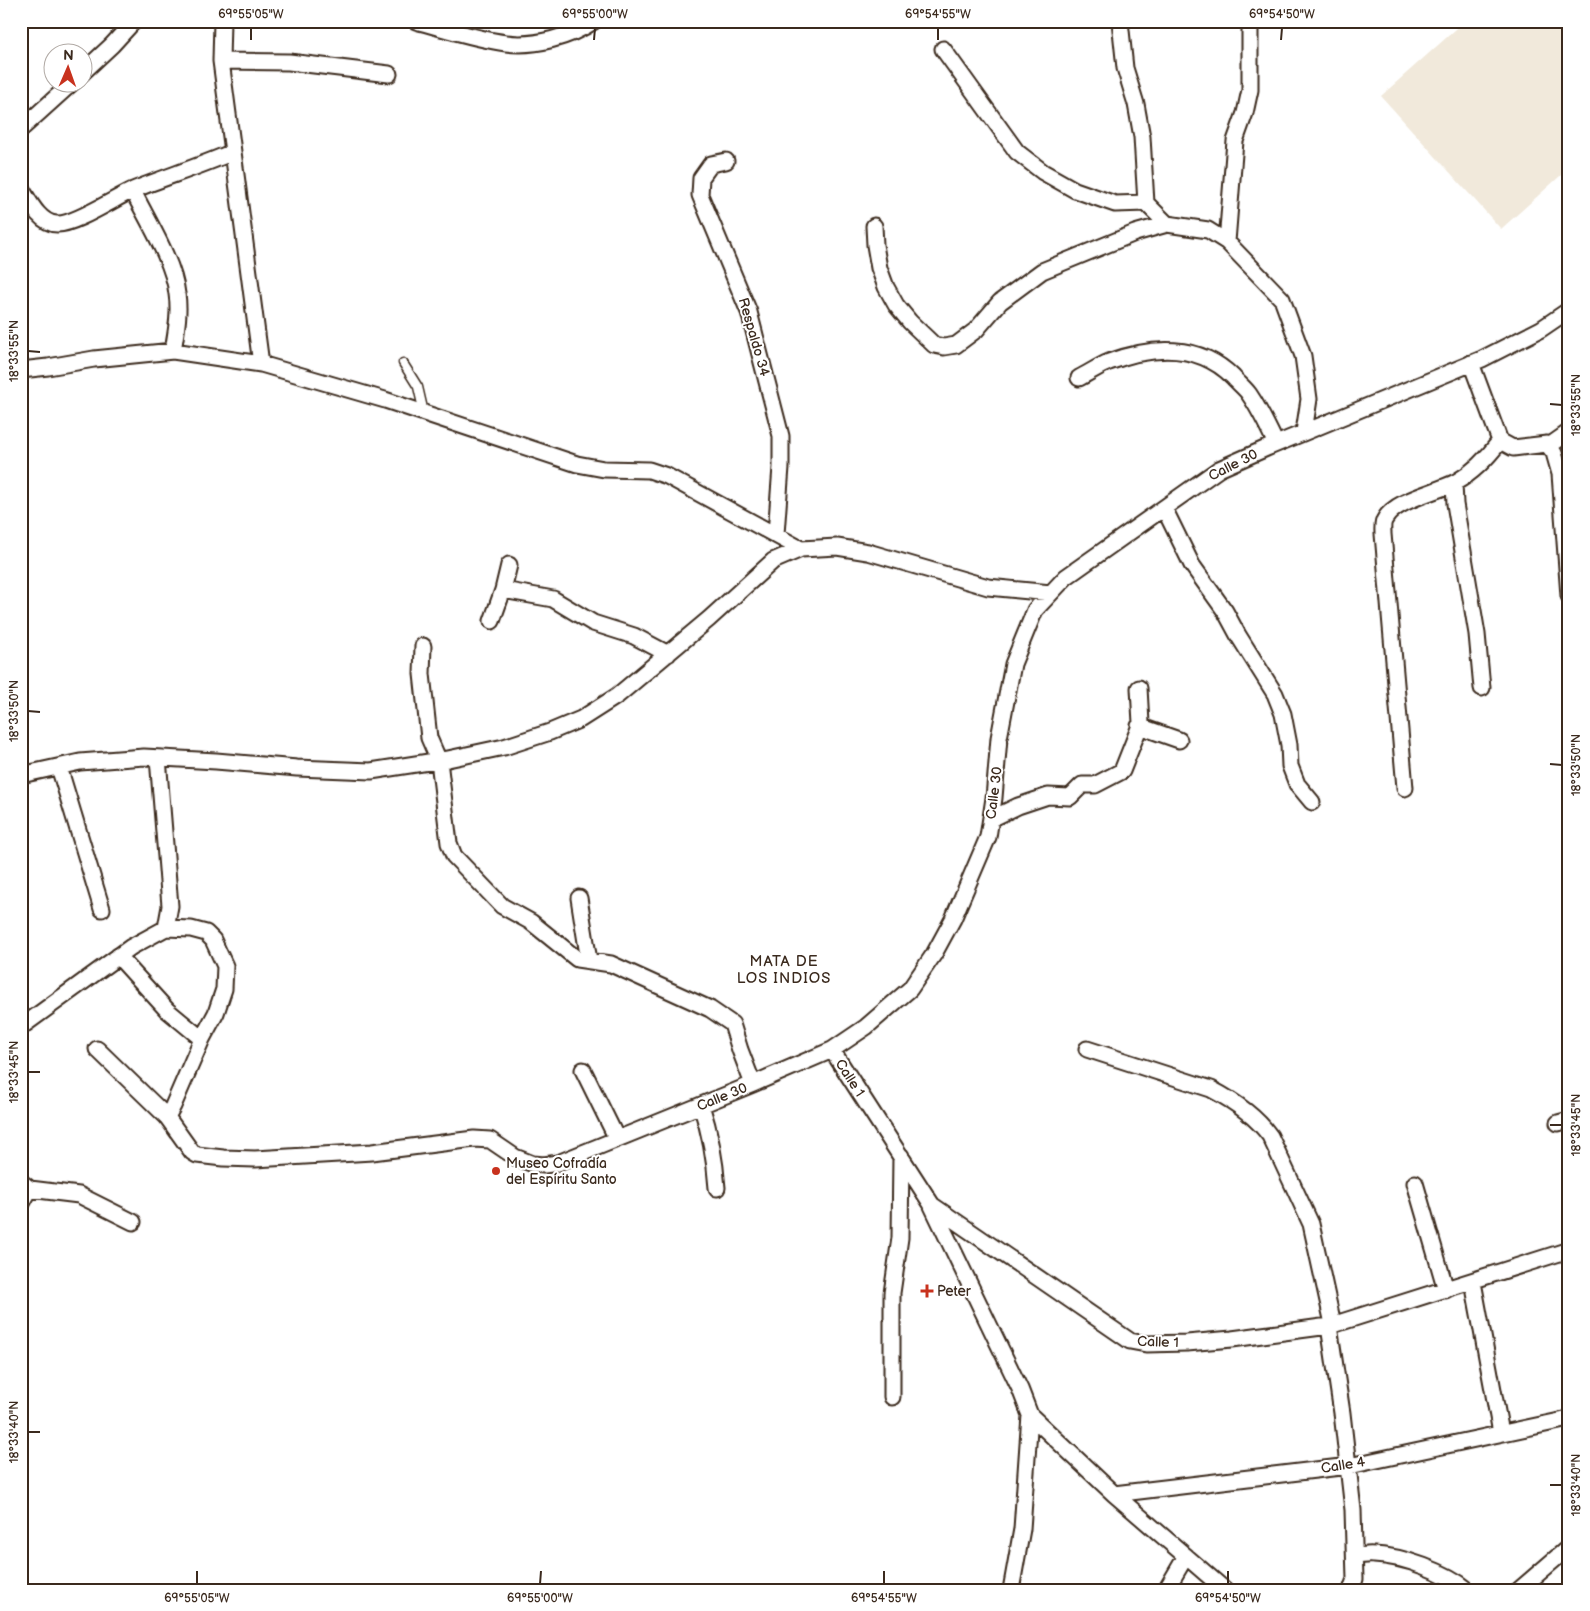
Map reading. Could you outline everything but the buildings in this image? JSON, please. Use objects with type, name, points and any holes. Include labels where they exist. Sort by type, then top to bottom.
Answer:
[{"type":"street","points":[[92,64],[134,21]]},
{"type":"street","points":[[222,21],[222,61],[261,364]]},
{"type":"street","points":[[416,21],[507,43],[529,43],[552,39],[584,28],[594,21]]},
{"type":"street","points":[[1120,21],[1125,68],[1136,104],[1142,137],[1146,203],[1167,224]]},
{"type":"street","points":[[1227,242],[1235,141],[1245,113],[1250,90],[1250,21]]},
{"type":"street","points":[[944,49],[1017,152],[1042,172],[1074,190],[1115,204],[1146,203]]},
{"type":"street","points":[[222,61],[289,62],[389,74]]},
{"type":"street","points":[[21,129],[62,92]]},
{"type":"street","points":[[21,188],[31,206],[47,222],[57,224],[71,221],[132,191],[233,152]]},
{"type":"street","name":"Respaldo 34","points":[[726,161],[711,164],[702,178],[700,195],[749,312],[781,436],[781,467],[776,534]]},
{"type":"street","points":[[132,191],[170,265],[178,293],[178,322],[173,351]]},
{"type":"street","points":[[874,226],[879,268],[886,287],[896,305],[910,322],[934,345],[944,347],[956,345],[976,330],[1000,302],[1042,271],[1135,233],[1167,224],[1208,230],[1227,242],[1282,299],[1303,356],[1310,399],[1304,432]]},
{"type":"street","name":"Calle 30","points":[[97,1049],[166,1117],[192,1152],[197,1155],[255,1159],[372,1152],[474,1139],[490,1140],[515,1157],[533,1164],[544,1165],[558,1163],[754,1084],[832,1050],[866,1027],[910,989],[934,954],[953,919],[988,837],[994,798],[999,738],[1013,664],[1035,610],[1066,577],[1219,469],[1471,363],[1542,329],[1569,310]]},
{"type":"street","points":[[1079,378],[1108,363],[1158,350],[1197,354],[1223,367],[1248,392],[1276,444]]},
{"type":"street","points":[[21,370],[94,359],[173,351],[261,364],[384,400],[577,464],[604,469],[650,470],[667,476],[801,549]]},
{"type":"street","points":[[1471,363],[1500,441],[1513,448],[1543,444],[1549,446],[1554,453],[1560,474],[1566,530],[1569,596]]},
{"type":"street","points":[[1549,446],[1569,432]]},
{"type":"street","points":[[1405,788],[1383,521],[1391,510],[1454,483],[1469,474],[1486,459],[1500,441]]},
{"type":"street","points":[[1454,483],[1455,504],[1477,634],[1482,688]]},
{"type":"street","points":[[1164,508],[1192,566],[1225,611],[1275,694],[1283,714],[1290,745],[1290,766],[1296,784],[1312,802]]},
{"type":"street","points":[[21,775],[80,762],[144,757],[297,768],[371,771],[439,761],[504,747],[581,720],[617,696],[668,654],[773,561],[801,549],[838,547],[868,552],[988,587],[1051,593]]},
{"type":"street","points":[[492,621],[509,566]]},
{"type":"street","points":[[503,590],[553,599],[593,623],[634,636],[668,654]]},
{"type":"street","points":[[423,646],[422,674],[429,738],[439,761],[449,843],[454,856],[502,906],[531,922],[577,959],[611,964],[710,1008],[732,1024],[754,1084]]},
{"type":"street","points":[[991,819],[1018,806],[1048,796],[1070,797],[1082,785],[1095,785],[1122,771],[1141,723],[1139,688]]},
{"type":"street","points":[[1140,726],[1179,740]]},
{"type":"street","points":[[158,758],[170,906],[166,928]]},
{"type":"street","points":[[58,767],[102,909]]},
{"type":"street","points":[[579,898],[588,961]]},
{"type":"street","points":[[21,1027],[131,947],[166,928],[206,932],[226,966],[224,989],[216,1012],[173,1106],[166,1117]]},
{"type":"street","points":[[118,956],[167,1010],[202,1039]]},
{"type":"street","points":[[1087,1049],[1211,1088],[1244,1109],[1270,1136],[1315,1236],[1331,1325],[1349,1466],[1355,1556],[1355,1579],[1351,1590]]},
{"type":"street","name":"Calle 1","points":[[832,1050],[932,1204],[1130,1341],[1146,1344],[1187,1343],[1232,1339],[1331,1325],[1569,1250]]},
{"type":"street","points":[[583,1070],[617,1139]]},
{"type":"street","points":[[701,1105],[709,1128],[717,1188]]},
{"type":"street","points":[[892,1397],[892,1293],[900,1238],[901,1156]]},
{"type":"street","points":[[1415,1182],[1446,1290]]},
{"type":"street","points":[[21,1205],[26,1186],[79,1195],[133,1222]]},
{"type":"street","points":[[932,1204],[1016,1381],[1030,1415],[1114,1494],[1225,1590]]},
{"type":"street","points":[[1472,1282],[1501,1433]]},
{"type":"street","points":[[1011,1590],[1022,1529],[1030,1415]]},
{"type":"street","name":"Calle 4","points":[[1114,1494],[1349,1466],[1569,1419]]},
{"type":"street","points":[[1519,1590],[1569,1547]]},
{"type":"street","points":[[1355,1556],[1374,1555],[1404,1560],[1457,1581],[1468,1590]]},
{"type":"street","points":[[1166,1590],[1186,1556]]},
{"type":"lane","points":[[403,363],[418,387],[424,413]]},
{"type":"shaded area","points":[[1465,21],[1569,21],[1569,168],[1501,229],[1381,96]]},
{"type":"place","name":"Museo Cofradía del Espíritu Santo","points":[[496,1171]]},
{"type":"place","name":"Peter","points":[[927,1291]]},
{"type":"district","name":"MATA DE LOS INDIOS","points":[[784,970]]}]
